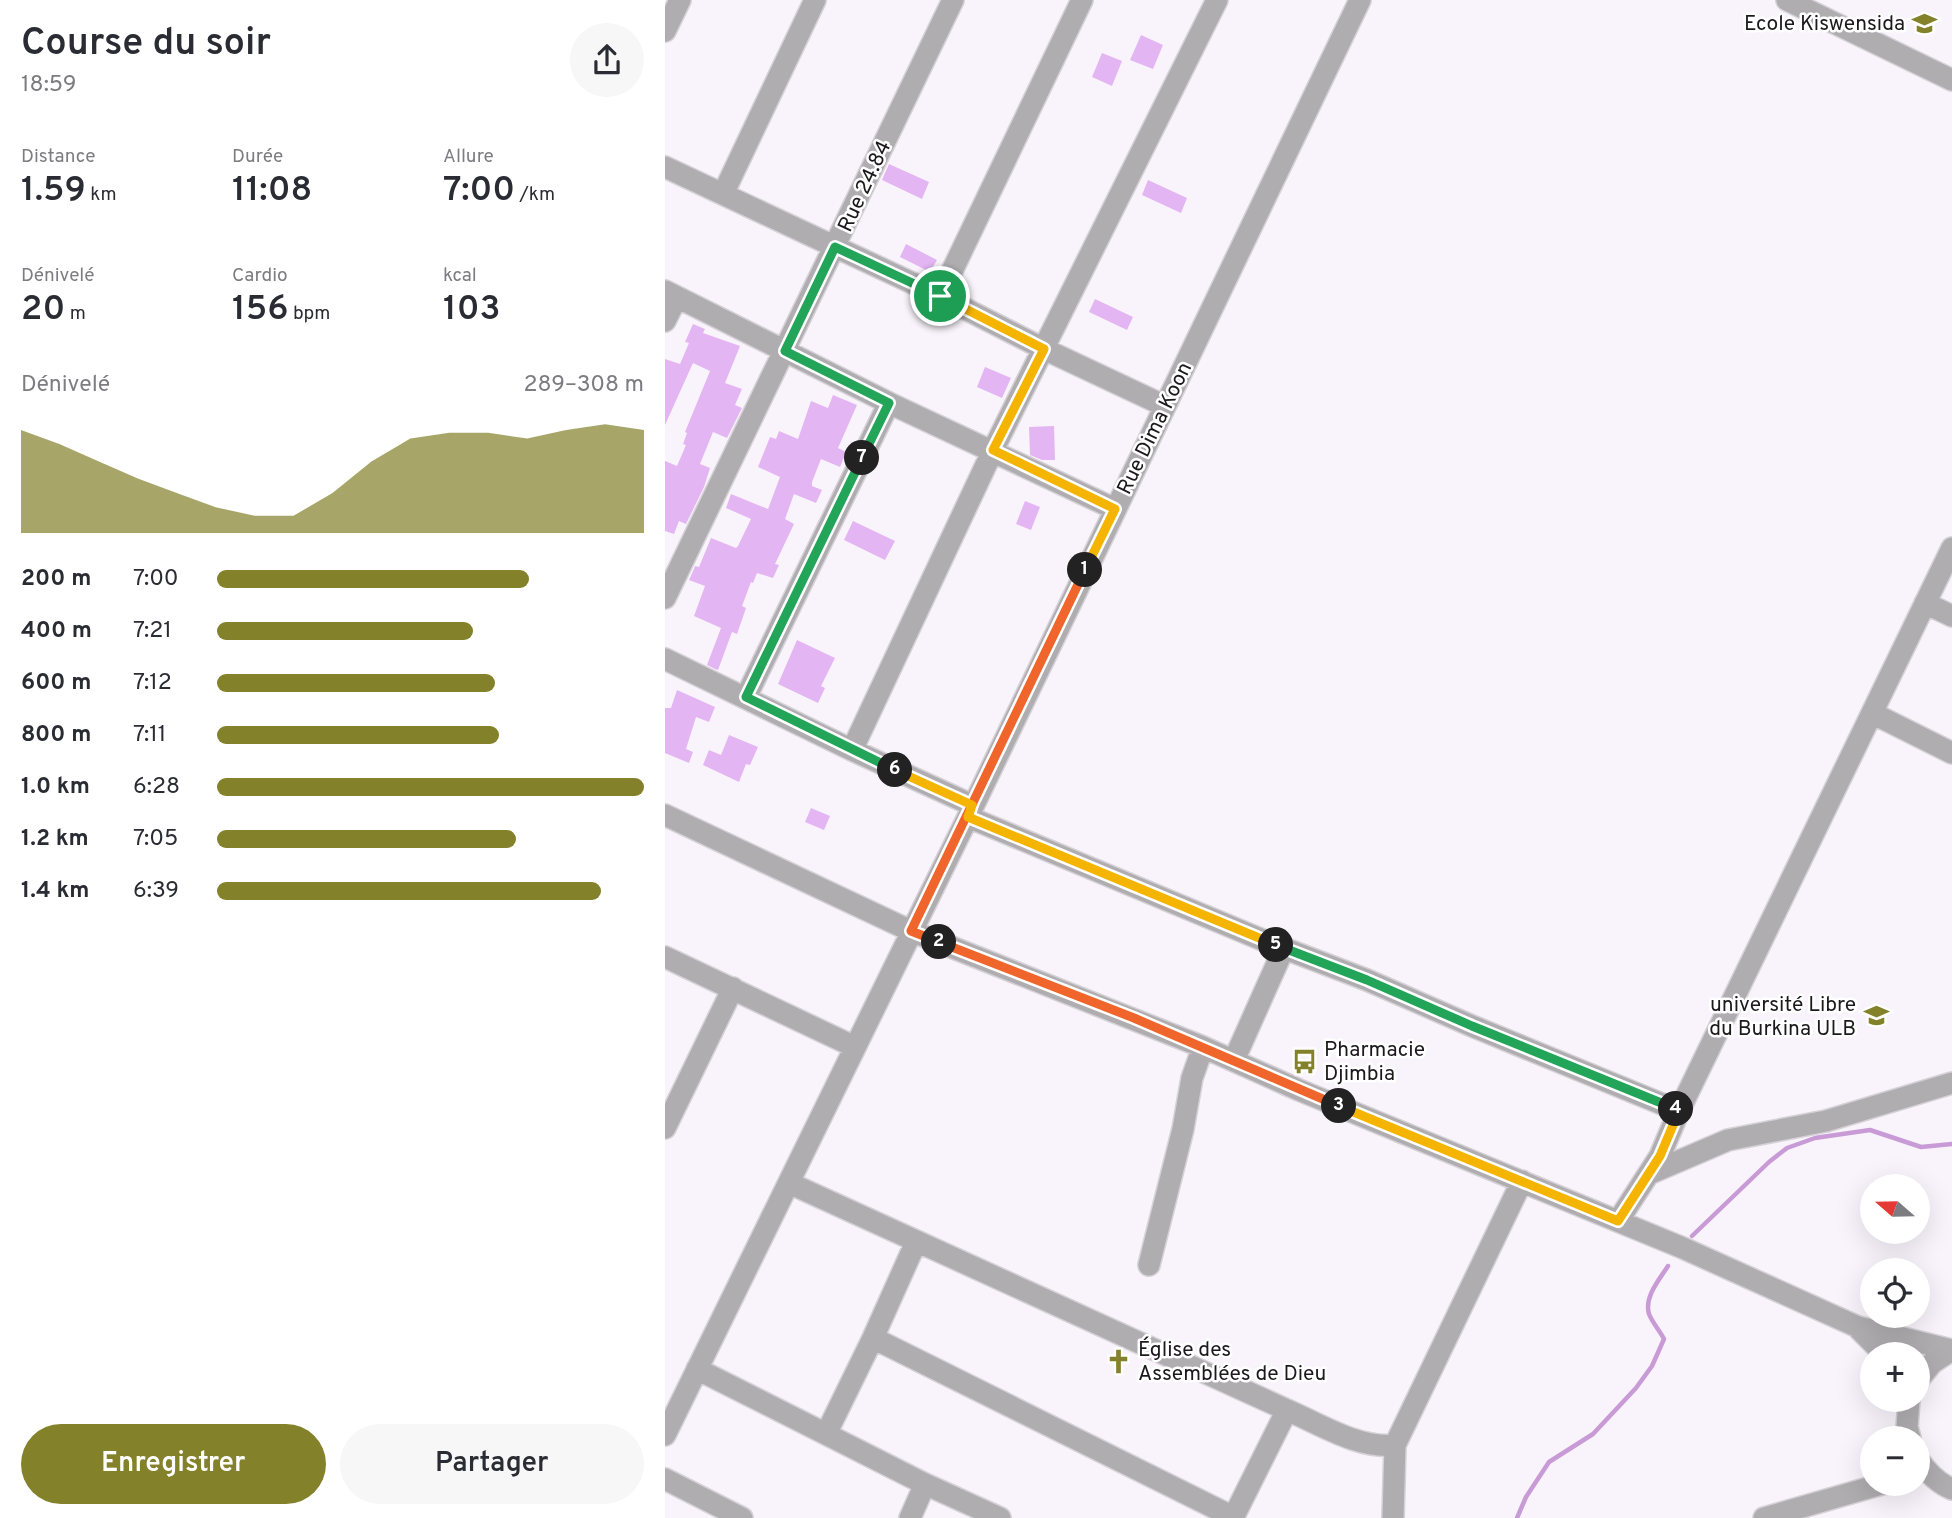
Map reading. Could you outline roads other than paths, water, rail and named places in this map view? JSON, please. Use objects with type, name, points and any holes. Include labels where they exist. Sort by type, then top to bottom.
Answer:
[{"type":"street","points":[[665,31],[680,0]]},
{"type":"street","points":[[723,194],[815,0]]},
{"type":"street","name":"Rue 24.84","points":[[665,598],[953,0]]},
{"type":"street","points":[[940,296],[1081,0]]},
{"type":"street","points":[[852,750],[993,450],[1217,0]]},
{"type":"street","name":"Rue Dima Koon","points":[[665,1435],[970,811],[1360,0]]},
{"type":"street","points":[[1787,0],[1952,80]]},
{"type":"street","points":[[665,167],[940,296],[1165,406]]},
{"type":"street","points":[[665,321],[671,294],[889,403],[1115,509]]},
{"type":"street","points":[[746,697],[889,403]]},
{"type":"street","points":[[1618,1221],[1651,1172],[1952,548]]},
{"type":"street","points":[[1925,603],[1952,616]]},
{"type":"street","points":[[665,659],[746,697],[970,811],[1284,948],[1679,1111]]},
{"type":"street","points":[[1872,713],[1952,752]]},
{"type":"street","points":[[665,815],[911,931],[1203,1047],[1299,1090],[1618,1221],[1858,1327],[1952,1350]]},
{"type":"street","points":[[1234,1060],[1284,948]]},
{"type":"street","points":[[665,957],[855,1047]]},
{"type":"street","points":[[665,1128],[733,988]]},
{"type":"street","points":[[1149,1265],[1184,1129],[1192,1078],[1203,1047]]},
{"type":"street","points":[[1651,1172],[1728,1140],[1826,1121],[1952,1083]]},
{"type":"street","points":[[1393,1518],[1395,1445],[1522,1181]]},
{"type":"street","points":[[789,1183],[1287,1410],[1369,1445],[1395,1445]]},
{"type":"street","points":[[826,1434],[916,1242]]},
{"type":"street","points":[[1858,1327],[1872,1342]]},
{"type":"street","points":[[873,1338],[1233,1517],[1287,1410]]},
{"type":"street","points":[[1930,1365],[1952,1350]]},
{"type":"street","points":[[697,1369],[925,1484],[1000,1518]]},
{"type":"street","points":[[1930,1475],[1952,1489]]},
{"type":"street","points":[[665,1479],[742,1518]]},
{"type":"street","points":[[910,1518],[925,1484]]},
{"type":"street","points":[[1764,1518],[1860,1490]]},
{"type":"waterway","points":[[1692,1236],[1769,1162],[1787,1148],[1815,1138],[1870,1130],[1921,1147],[1952,1144]]},
{"type":"waterway","points":[[1517,1518],[1526,1497],[1549,1462],[1593,1434],[1636,1388],[1652,1366],[1664,1339],[1649,1314],[1649,1301],[1653,1289],[1668,1266]]},
{"type":"place","name":"Ecole Kiswensida","points":[[1925,23]]},
{"type":"place","name":"université Libre du Burkina ULB","points":[[1876,1016]]},
{"type":"place","name":"Pharmacie Djimbia","points":[[1304,1061]]},
{"type":"place","name":"Église des Assemblées de Dieu","points":[[1118,1361]]}]
